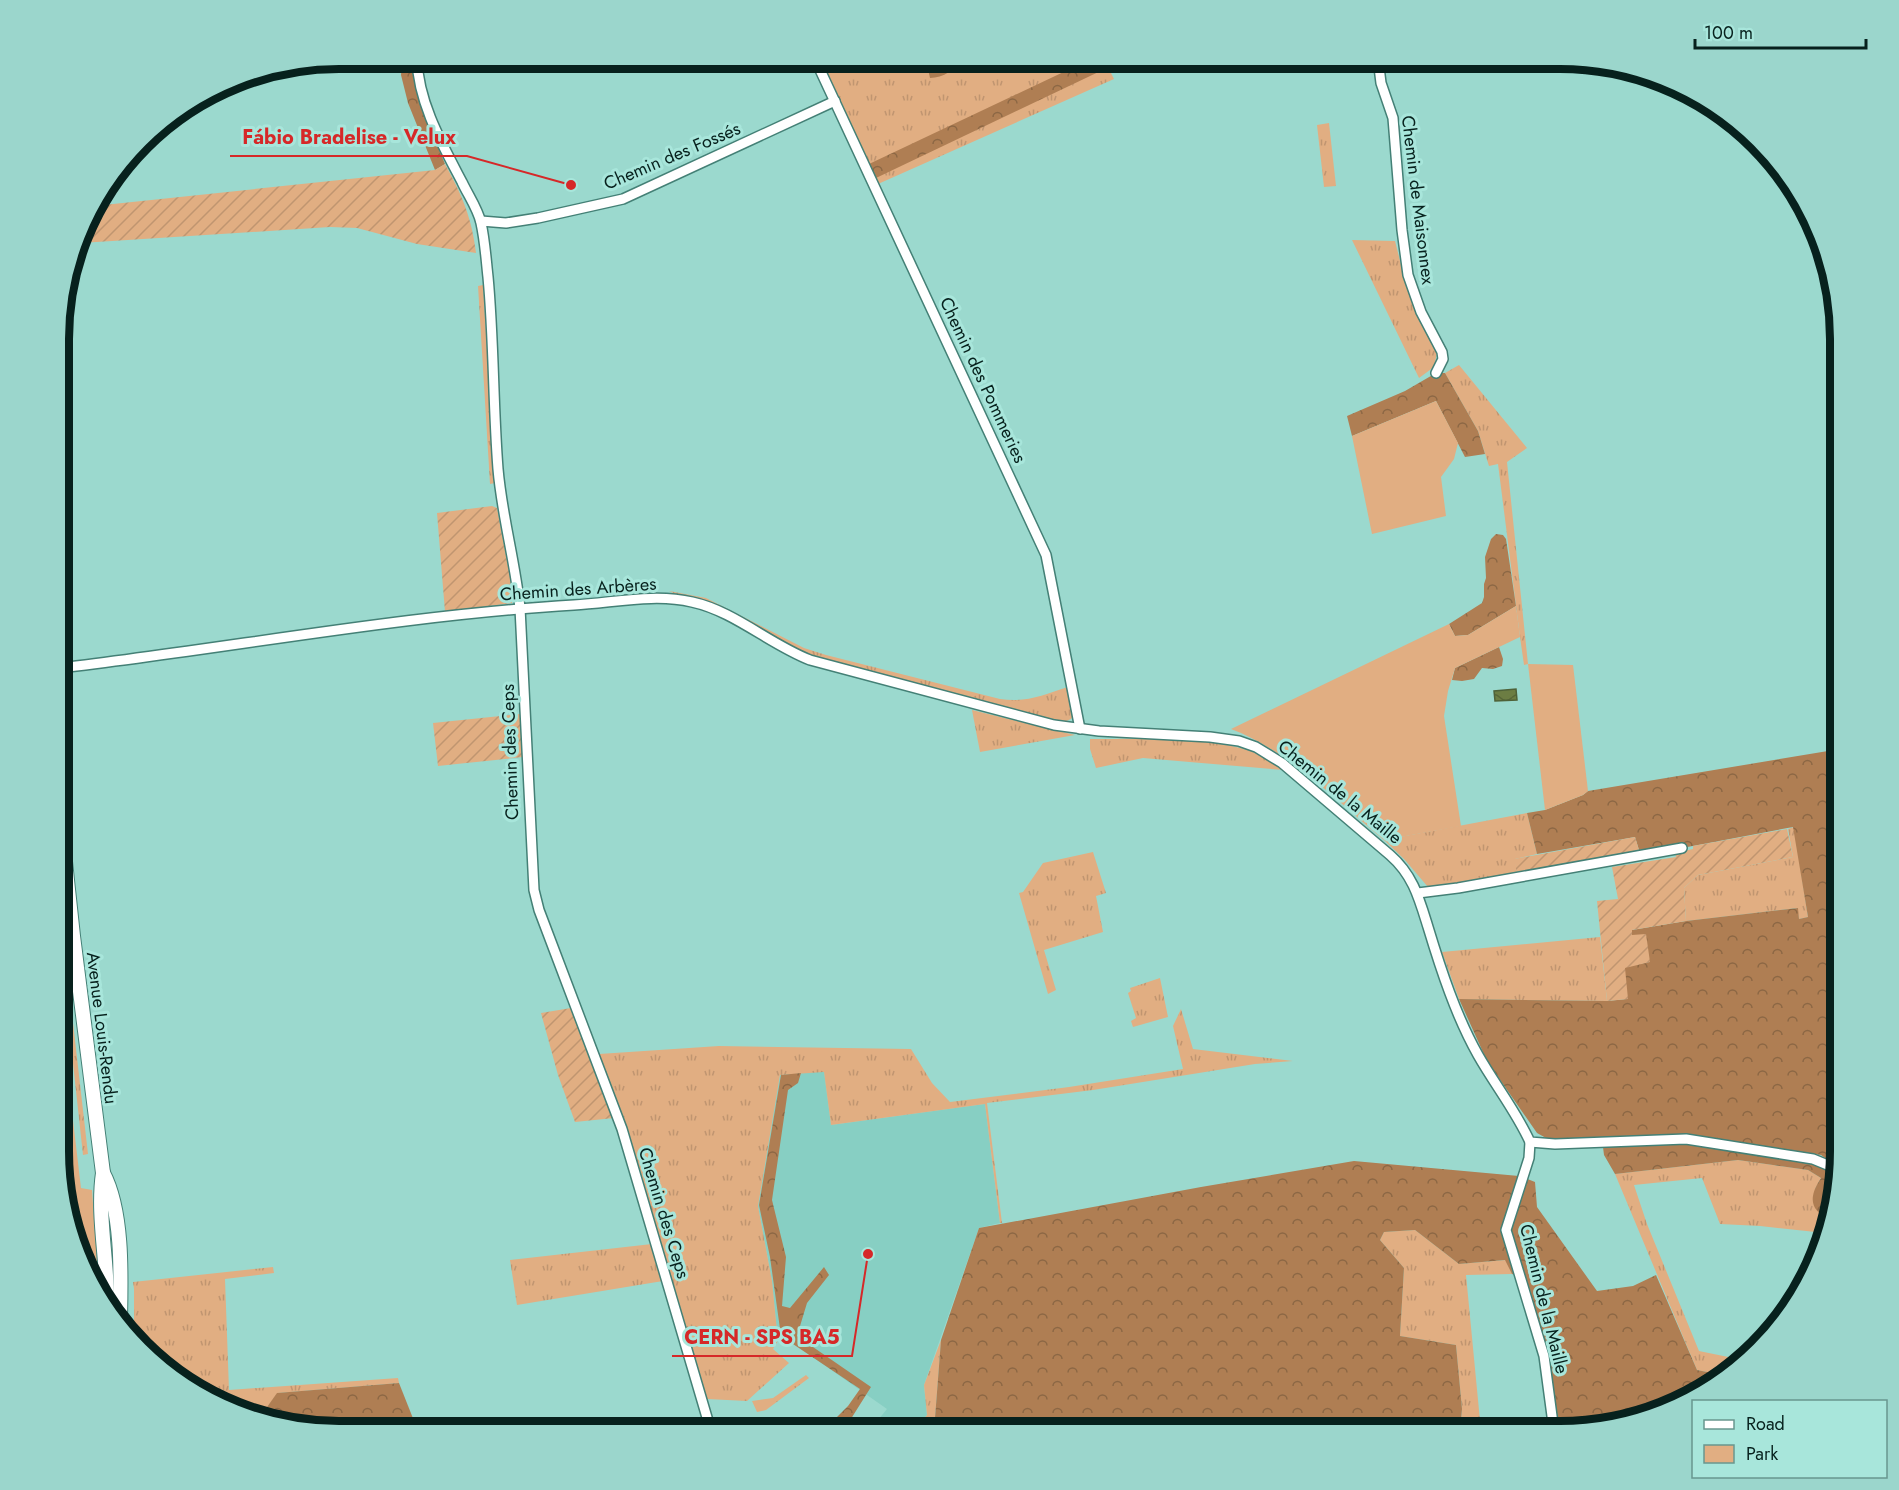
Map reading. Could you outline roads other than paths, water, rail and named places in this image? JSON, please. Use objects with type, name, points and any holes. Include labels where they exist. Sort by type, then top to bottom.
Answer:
[{"type":"main road","name":"Avenue Louis-Rendu","points":[[69,897],[103,1173],[100,1201],[106,1288]]},
{"type":"main road","name":"Avenue Louis-Rendu","points":[[103,1173],[114,1199],[119,1257],[120,1308]]},
{"type":"street","name":"Chemin des Ceps","points":[[419,69],[428,110],[443,146],[481,221],[491,310],[498,468],[504,521],[520,608],[534,890],[539,910],[622,1129],[708,1421]]},
{"type":"street","name":"Chemin des Pommeries","points":[[820,69],[1046,555],[1080,729]]},
{"type":"street","name":"Chemin de Maisonnex","points":[[1379,69],[1381,83],[1393,118],[1408,275],[1421,312],[1442,352],[1441,365],[1436,373]]},
{"type":"street","name":"Chemin des Fossés","points":[[481,221],[516,222],[623,199],[835,101]]},
{"type":"street","name":"Chemin des Arbères","points":[[69,667],[520,608],[667,599],[692,602],[718,611],[772,642],[810,660],[1054,725],[1080,729]]},
{"type":"street","name":"Chemin de la Maille","points":[[1080,729],[1210,736],[1239,741],[1256,747],[1282,762],[1397,860],[1411,877],[1436,953],[1476,1052],[1522,1124],[1530,1142],[1529,1158],[1506,1230],[1544,1356],[1553,1421]]},
{"type":"street","points":[[1418,893],[1682,848]]},
{"type":"street","points":[[1530,1142],[1555,1144],[1698,1140],[1813,1159],[1829,1166]]},
{"type":"water","points":[[1516,689],[1517,700],[1495,701],[1494,691]]},
{"type":"place","name":"Fábio Bradelise - Velux","points":[[571,185]]},
{"type":"place","name":"CERN - SPS BA5","points":[[868,1254]]}]
